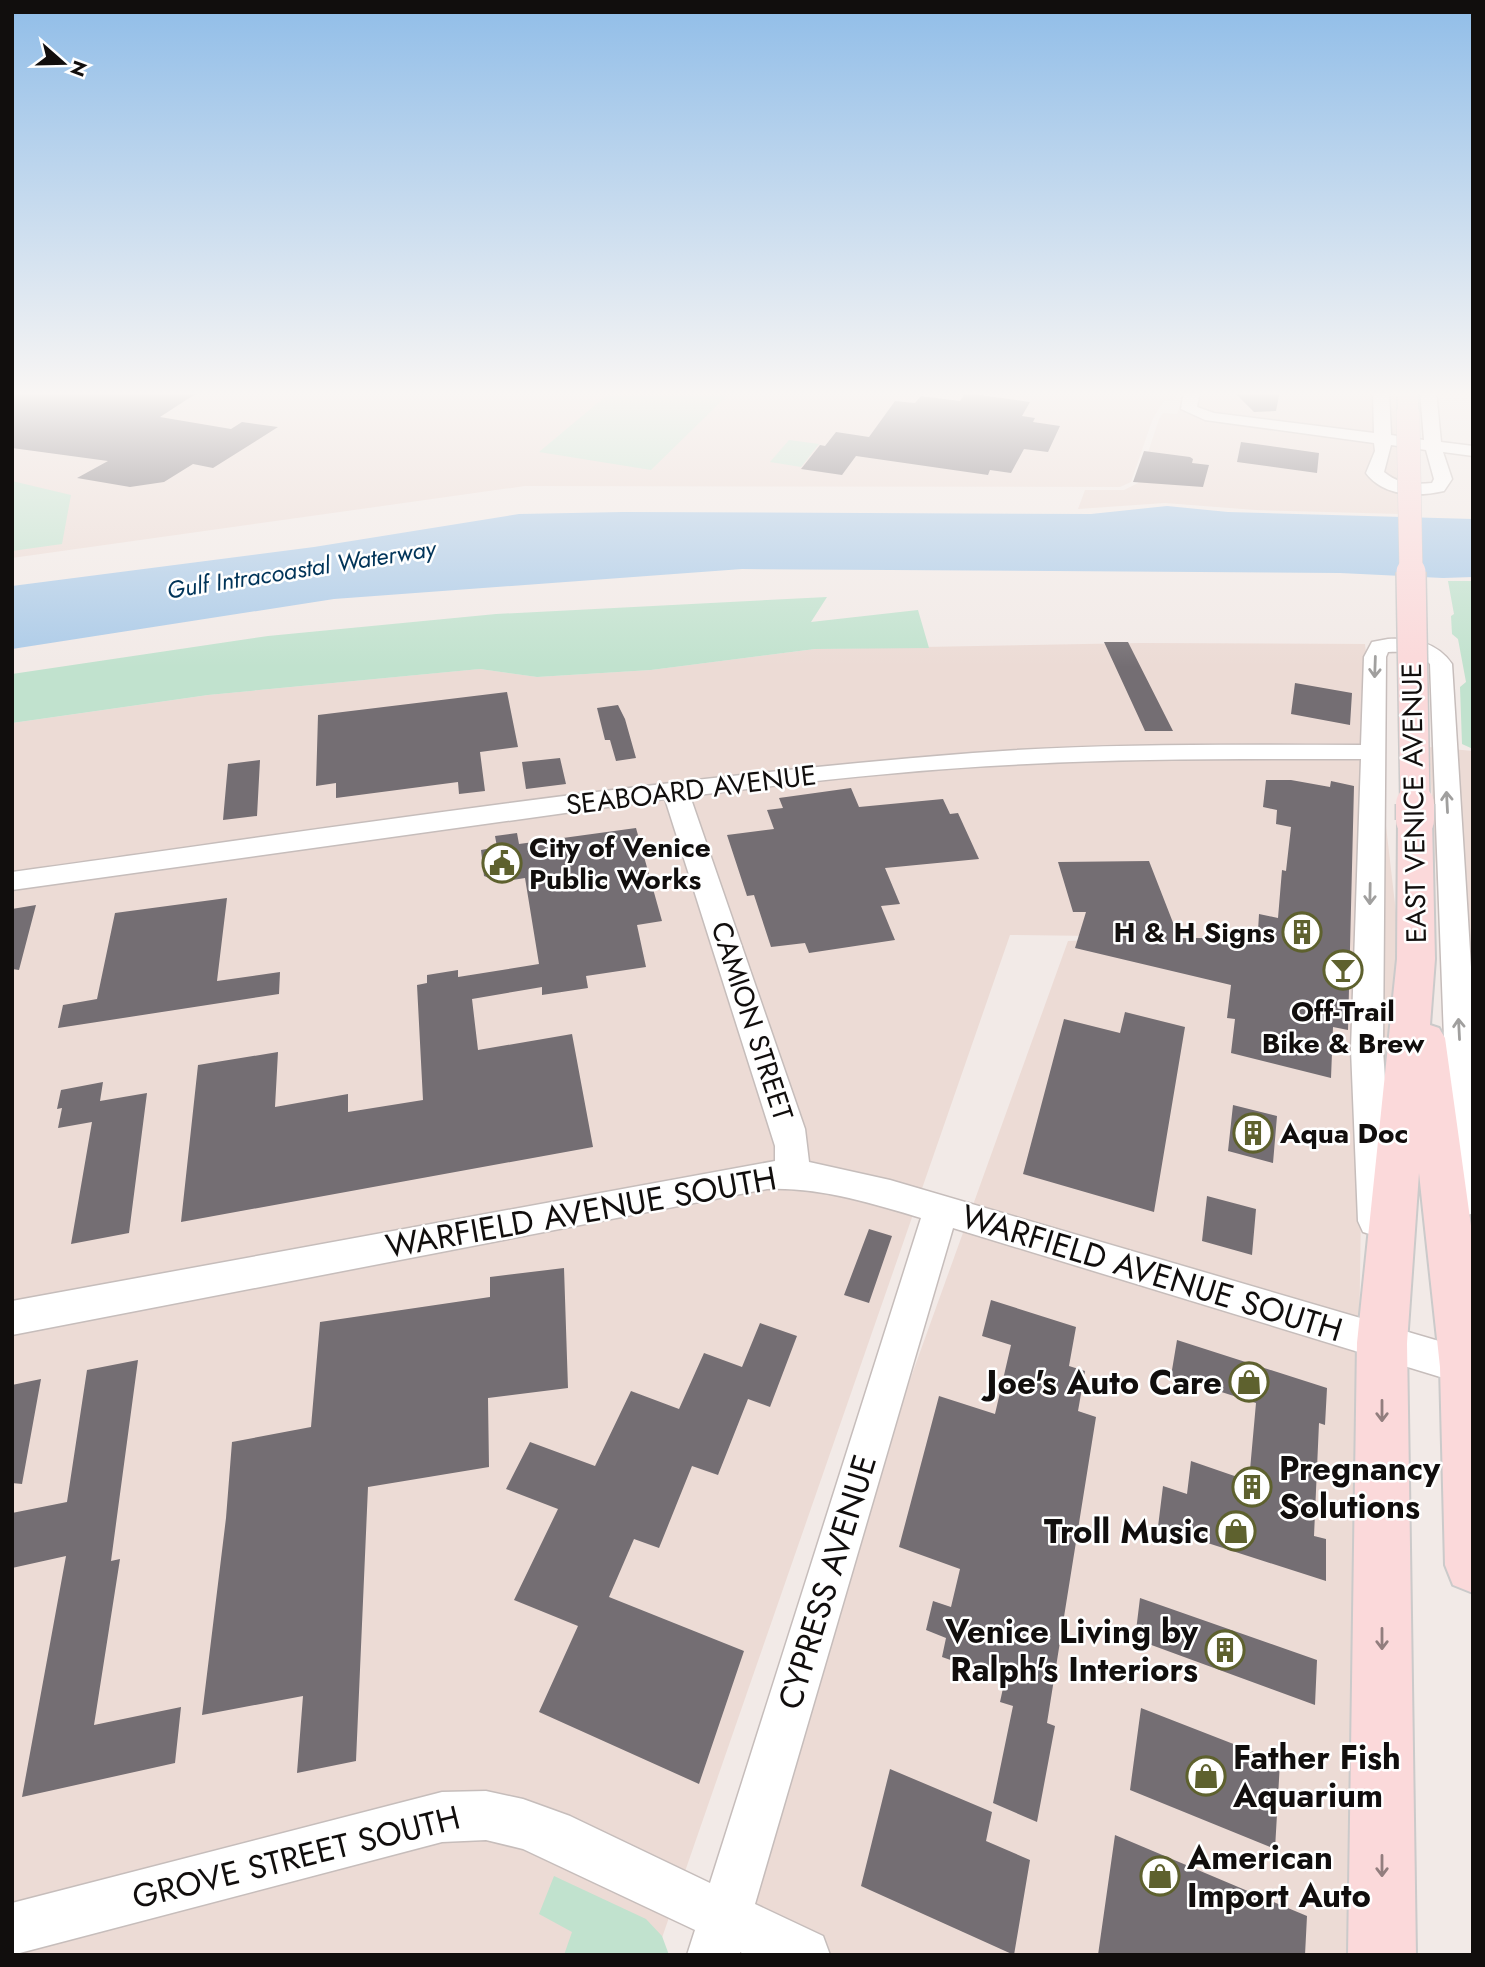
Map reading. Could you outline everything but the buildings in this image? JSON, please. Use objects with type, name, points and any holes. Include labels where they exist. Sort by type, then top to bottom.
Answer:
[{"type":"main road","name":"EAST VENICE AVENUE","points":[[1382,1955],[1382,1343],[1416,959],[1409,483]]},
{"type":"main road","name":"EAST VENICE AVENUE","points":[[1416,959],[1469,1368],[1473,1565]]},
{"type":"street","points":[[1388,483],[1429,489],[1443,483]]},
{"type":"street","name":"EAST VENICE AVENUE","points":[[1382,1343],[1367,1049],[1373,752],[1376,651],[1380,647],[1397,645],[1434,654],[1441,668],[1461,1065],[1469,1368]]},
{"type":"street","name":"SEABOARD AVENUE","points":[[12,881],[675,790],[820,773],[1039,756],[1175,752],[1373,752]]},
{"type":"street","name":"CAMION STREET","points":[[675,790],[788,1129],[792,1146],[792,1174]]},
{"type":"street","name":"WARFIELD AVENUE SOUTH","points":[[12,1318],[767,1175],[792,1174],[858,1186],[1469,1368]]},
{"type":"street","name":"CYPRESS AVENUE","points":[[719,1936],[941,1210]]},
{"type":"street","name":"GROVE STREET SOUTH","points":[[12,1928],[442,1817],[475,1813],[510,1818],[552,1834],[719,1936],[804,1955]]},
{"type":"shaded area","points":[[12,483],[1129,483],[1120,487],[525,486],[12,558]]},
{"type":"shaded area","points":[[1138,483],[1400,483],[1400,514],[1255,510],[1165,503],[1078,509],[1085,490],[1124,490]]},
{"type":"shaded area","points":[[1140,643],[1365,644],[1401,956],[1391,1054],[1363,1066],[1352,1838],[1347,1955],[703,1955],[1068,941],[1176,937],[1010,935],[656,1955],[12,1955],[12,723],[208,695],[480,669],[537,677],[651,670],[815,649]]},
{"type":"shaded area","points":[[1429,747],[1473,751],[1473,1084],[1447,1061]]},
{"type":"green space","points":[[12,483],[71,495],[62,544],[12,551]]},
{"type":"green space","points":[[1448,581],[1473,581],[1473,749],[1462,744],[1460,687],[1466,682],[1458,639],[1452,634],[1451,616],[1454,614]]},
{"type":"green space","points":[[827,597],[811,622],[918,610],[929,648],[815,649],[651,670],[537,677],[480,669],[208,695],[12,723],[12,674],[268,636],[496,614]]},
{"type":"green space","points":[[554,1876],[646,1919],[662,1936],[669,1955],[564,1955],[572,1932],[539,1914]]},
{"type":"water","name":"Gulf Intracoastal Waterway","points":[[1167,506],[1228,512],[1473,519],[1473,577],[1340,573],[742,569],[334,599],[12,649],[12,586],[314,547],[519,514],[1091,514]]},
{"type":"place","name":"City of Venice Public Works","points":[[502,863]]},
{"type":"place","name":"H & H Signs","points":[[1302,932]]},
{"type":"place","name":"Off-Trail Bike & Brew","points":[[1343,970]]},
{"type":"place","name":"Aqua Doc","points":[[1253,1133]]},
{"type":"place","name":"Joe's Auto Care","points":[[1249,1382]]},
{"type":"place","name":"Pregnancy Solutions","points":[[1252,1487]]},
{"type":"place","name":"Troll Music","points":[[1236,1531]]},
{"type":"place","name":"Venice Living by Ralph's Interiors","points":[[1225,1650]]},
{"type":"place","name":"Father Fish Aquarium","points":[[1206,1776]]},
{"type":"place","name":"American Import Auto","points":[[1160,1876]]}]
